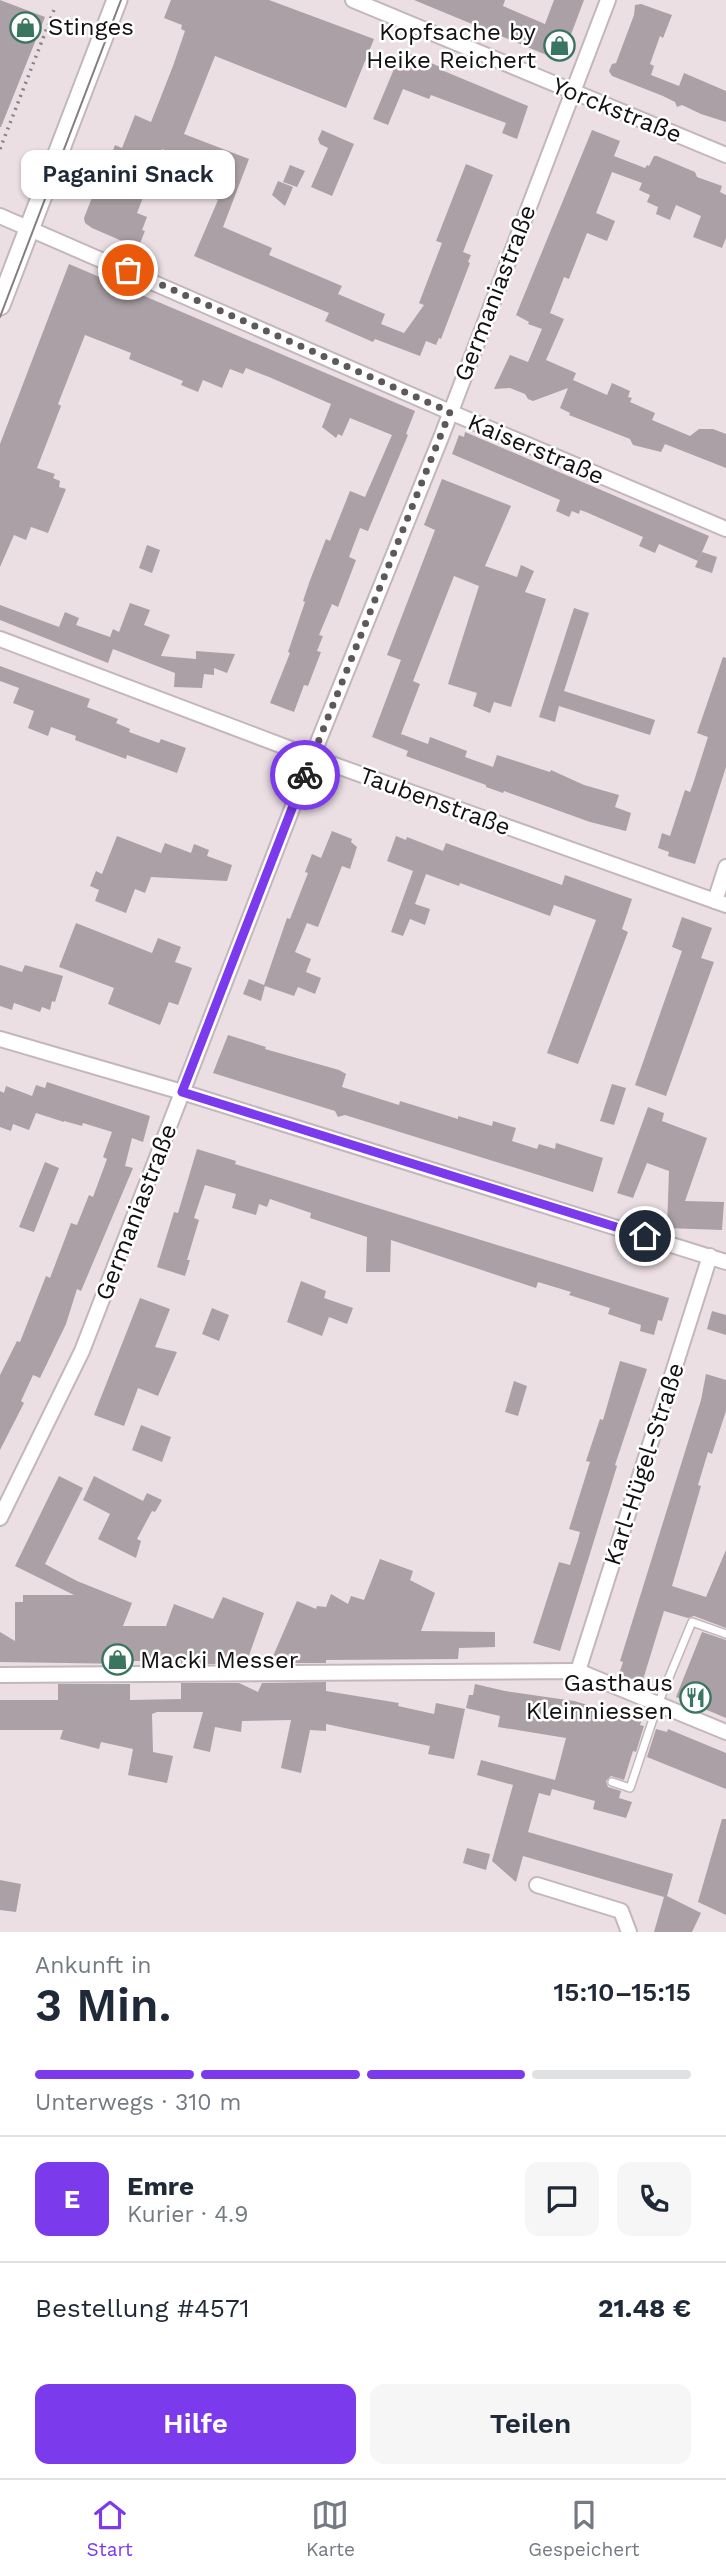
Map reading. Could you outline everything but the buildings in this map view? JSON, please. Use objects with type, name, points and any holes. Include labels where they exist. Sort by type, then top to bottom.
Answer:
[{"type":"main road","points":[[0,305],[117,0]]},
{"type":"street","name":"Yorckstraße","points":[[353,0],[726,155]]},
{"type":"street","name":"Germaniastraße","points":[[0,1518],[82,1351],[312,757],[450,412],[608,0]]},
{"type":"street","name":"Kaiserstraße","points":[[0,216],[726,529]]},
{"type":"street","name":"Taubenstraße","points":[[0,639],[312,757],[720,903]]},
{"type":"street","points":[[720,903],[726,867]]},
{"type":"street","points":[[0,1039],[182,1092],[726,1262]]},
{"type":"street","name":"Karl-Hügel-Straße","points":[[578,1671],[710,1256]]},
{"type":"street","points":[[0,1675],[578,1671],[726,1732]]},
{"type":"street","points":[[537,1885],[621,1911],[629,1932]]},
{"type":"lane","points":[[612,1782],[630,1788],[659,1704],[692,1622],[726,1634]]},
{"type":"path","points":[[0,149],[54,10]]},
{"type":"tram line","points":[[0,317],[121,0]]},
{"type":"way so far","points":[[128,270],[450,412],[305,775]]},
{"type":"place","name":"Stinges","points":[[25,27]]},
{"type":"place","name":"Kopfsache by Heike Reichert","points":[[559,46]]},
{"type":"place","name":"Paganini Snack","points":[[128,270]]},
{"type":"place","name":"Macki Messer","points":[[117,1660]]},
{"type":"place","name":"Gasthaus Kleinniessen","points":[[696,1697]]},
{"type":"route","points":[[305,775],[182,1092],[645,1236]]}]
